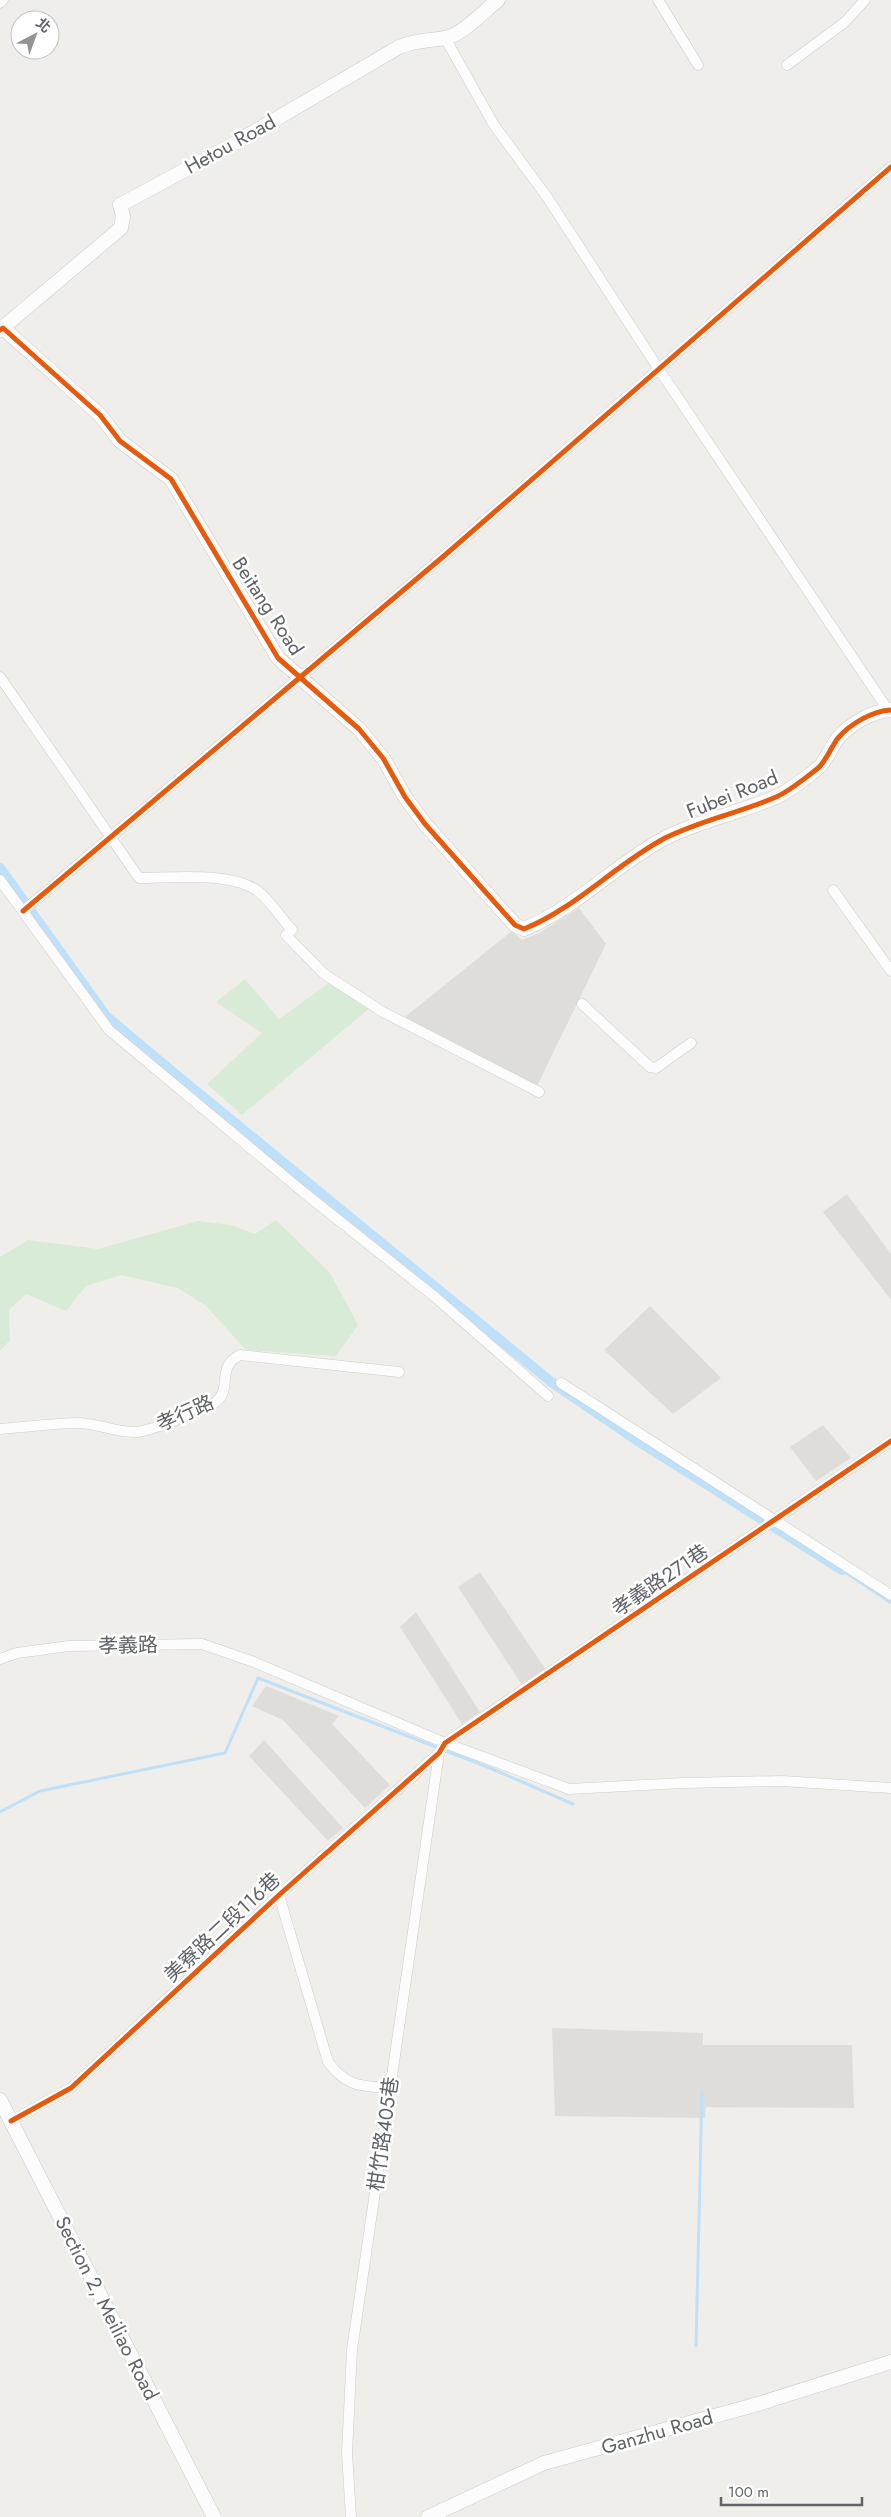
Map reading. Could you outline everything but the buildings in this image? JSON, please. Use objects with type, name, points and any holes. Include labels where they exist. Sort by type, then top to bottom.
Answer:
[{"type":"street","name":"Hetou Road","points":[[2,329],[120,228],[123,216],[120,205],[399,47],[416,40],[445,38],[458,33],[498,0]]},
{"type":"street","points":[[658,0],[698,65]]},
{"type":"street","points":[[787,65],[846,22],[865,0]]},
{"type":"street","points":[[445,38],[494,125],[547,197],[658,368],[890,710]]},
{"type":"street","points":[[23,911],[445,555],[658,368],[891,168]]},
{"type":"street","name":"Beitang Road","points":[[2,329],[100,415],[120,441],[171,479],[278,658],[359,729],[383,758],[405,797],[425,824],[515,925],[524,929],[537,924],[574,900]]},
{"type":"street","points":[[0,677],[139,878],[228,879],[259,892],[289,933],[324,974],[384,1012],[539,1092]]},
{"type":"street","name":"Fubei Road","points":[[574,900],[663,839],[694,824],[777,796],[819,768],[838,738],[852,725],[867,717],[890,710]]},
{"type":"street","points":[[0,880],[109,1030],[302,1191],[435,1297],[548,1396]]},
{"type":"street","points":[[833,890],[891,971]]},
{"type":"street","points":[[582,1004],[650,1067],[656,1068],[691,1043]]},
{"type":"street","name":"孝行路","points":[[0,1429],[80,1424],[136,1432],[150,1429],[212,1405],[222,1397],[225,1389],[227,1366],[240,1355],[399,1372]]},
{"type":"street","points":[[562,1383],[891,1595]]},
{"type":"street","name":"孝義路271巷","points":[[446,1743],[891,1441]]},
{"type":"street","name":"孝義路","points":[[0,1659],[17,1653],[69,1646],[202,1644],[254,1662],[446,1743],[569,1789],[781,1781],[891,1788]]},
{"type":"street","name":"美寮路二段116巷","points":[[11,2121],[71,2088],[279,1895],[439,1753],[446,1743]]},
{"type":"street","name":"柑竹路405巷","points":[[351,2517],[347,2453],[352,2350],[439,1753]]},
{"type":"street","points":[[279,1895],[328,2062],[347,2082],[360,2086],[390,2088]]},
{"type":"street","name":"Section 2, Meiliao Road","points":[[0,2100],[214,2517]]},
{"type":"street","name":"Ganzhu Road","points":[[428,2517],[544,2463],[758,2404],[891,2362]]},
{"type":"shaded area","points":[[579,908],[606,944],[538,1084],[533,1085],[405,1017],[512,931],[522,940],[539,933]]},
{"type":"shaded area","points":[[847,1194],[891,1254],[891,1300],[823,1212]]},
{"type":"shaded area","points":[[650,1306],[721,1378],[673,1414],[604,1350]]},
{"type":"shaded area","points":[[823,1425],[851,1458],[816,1481],[790,1447]]},
{"type":"shaded area","points":[[480,1572],[546,1670],[522,1685],[458,1587]]},
{"type":"shaded area","points":[[416,1612],[480,1712],[462,1724],[400,1627]]},
{"type":"shaded area","points":[[266,1686],[339,1716],[332,1724],[390,1785],[365,1808],[283,1720],[252,1706]]},
{"type":"shaded area","points":[[264,1740],[343,1828],[328,1841],[249,1756]]},
{"type":"shaded area","points":[[552,2028],[703,2033],[703,2045],[852,2045],[854,2108],[706,2107],[705,2118],[555,2116]]},
{"type":"green space","points":[[245,979],[279,1019],[329,983],[372,1006],[242,1115],[207,1084],[262,1033],[216,1002]]},
{"type":"green space","points":[[276,1220],[330,1273],[358,1325],[336,1356],[246,1350],[206,1306],[178,1288],[121,1275],[86,1286],[66,1311],[26,1294],[9,1310],[10,1340],[0,1351],[0,1257],[28,1240],[98,1249],[198,1221],[231,1225],[255,1234]]},
{"type":"waterway","points":[[0,868],[106,1016],[168,1068],[550,1381],[638,1441],[842,1570]]},
{"type":"waterway","points":[[842,1570],[891,1603]]},
{"type":"waterway","points":[[0,1812],[40,1791],[225,1753],[258,1678],[490,1768],[573,1804]]},
{"type":"waterway","points":[[696,2346],[702,2091]]},
{"type":"cycle path","points":[[23,911],[445,555],[891,167]]},
{"type":"cycle path","points":[[0,330],[3,328],[100,415],[120,441],[171,479],[278,658],[359,729],[383,758],[405,797],[425,824],[515,925],[524,929],[561,910],[630,860],[665,838],[692,826],[762,803],[787,791],[820,766],[838,738],[849,728],[862,719],[876,713],[891,710]]},
{"type":"cycle path","points":[[11,2121],[71,2088],[279,1895],[439,1753],[445,1743],[891,1441]]}]
